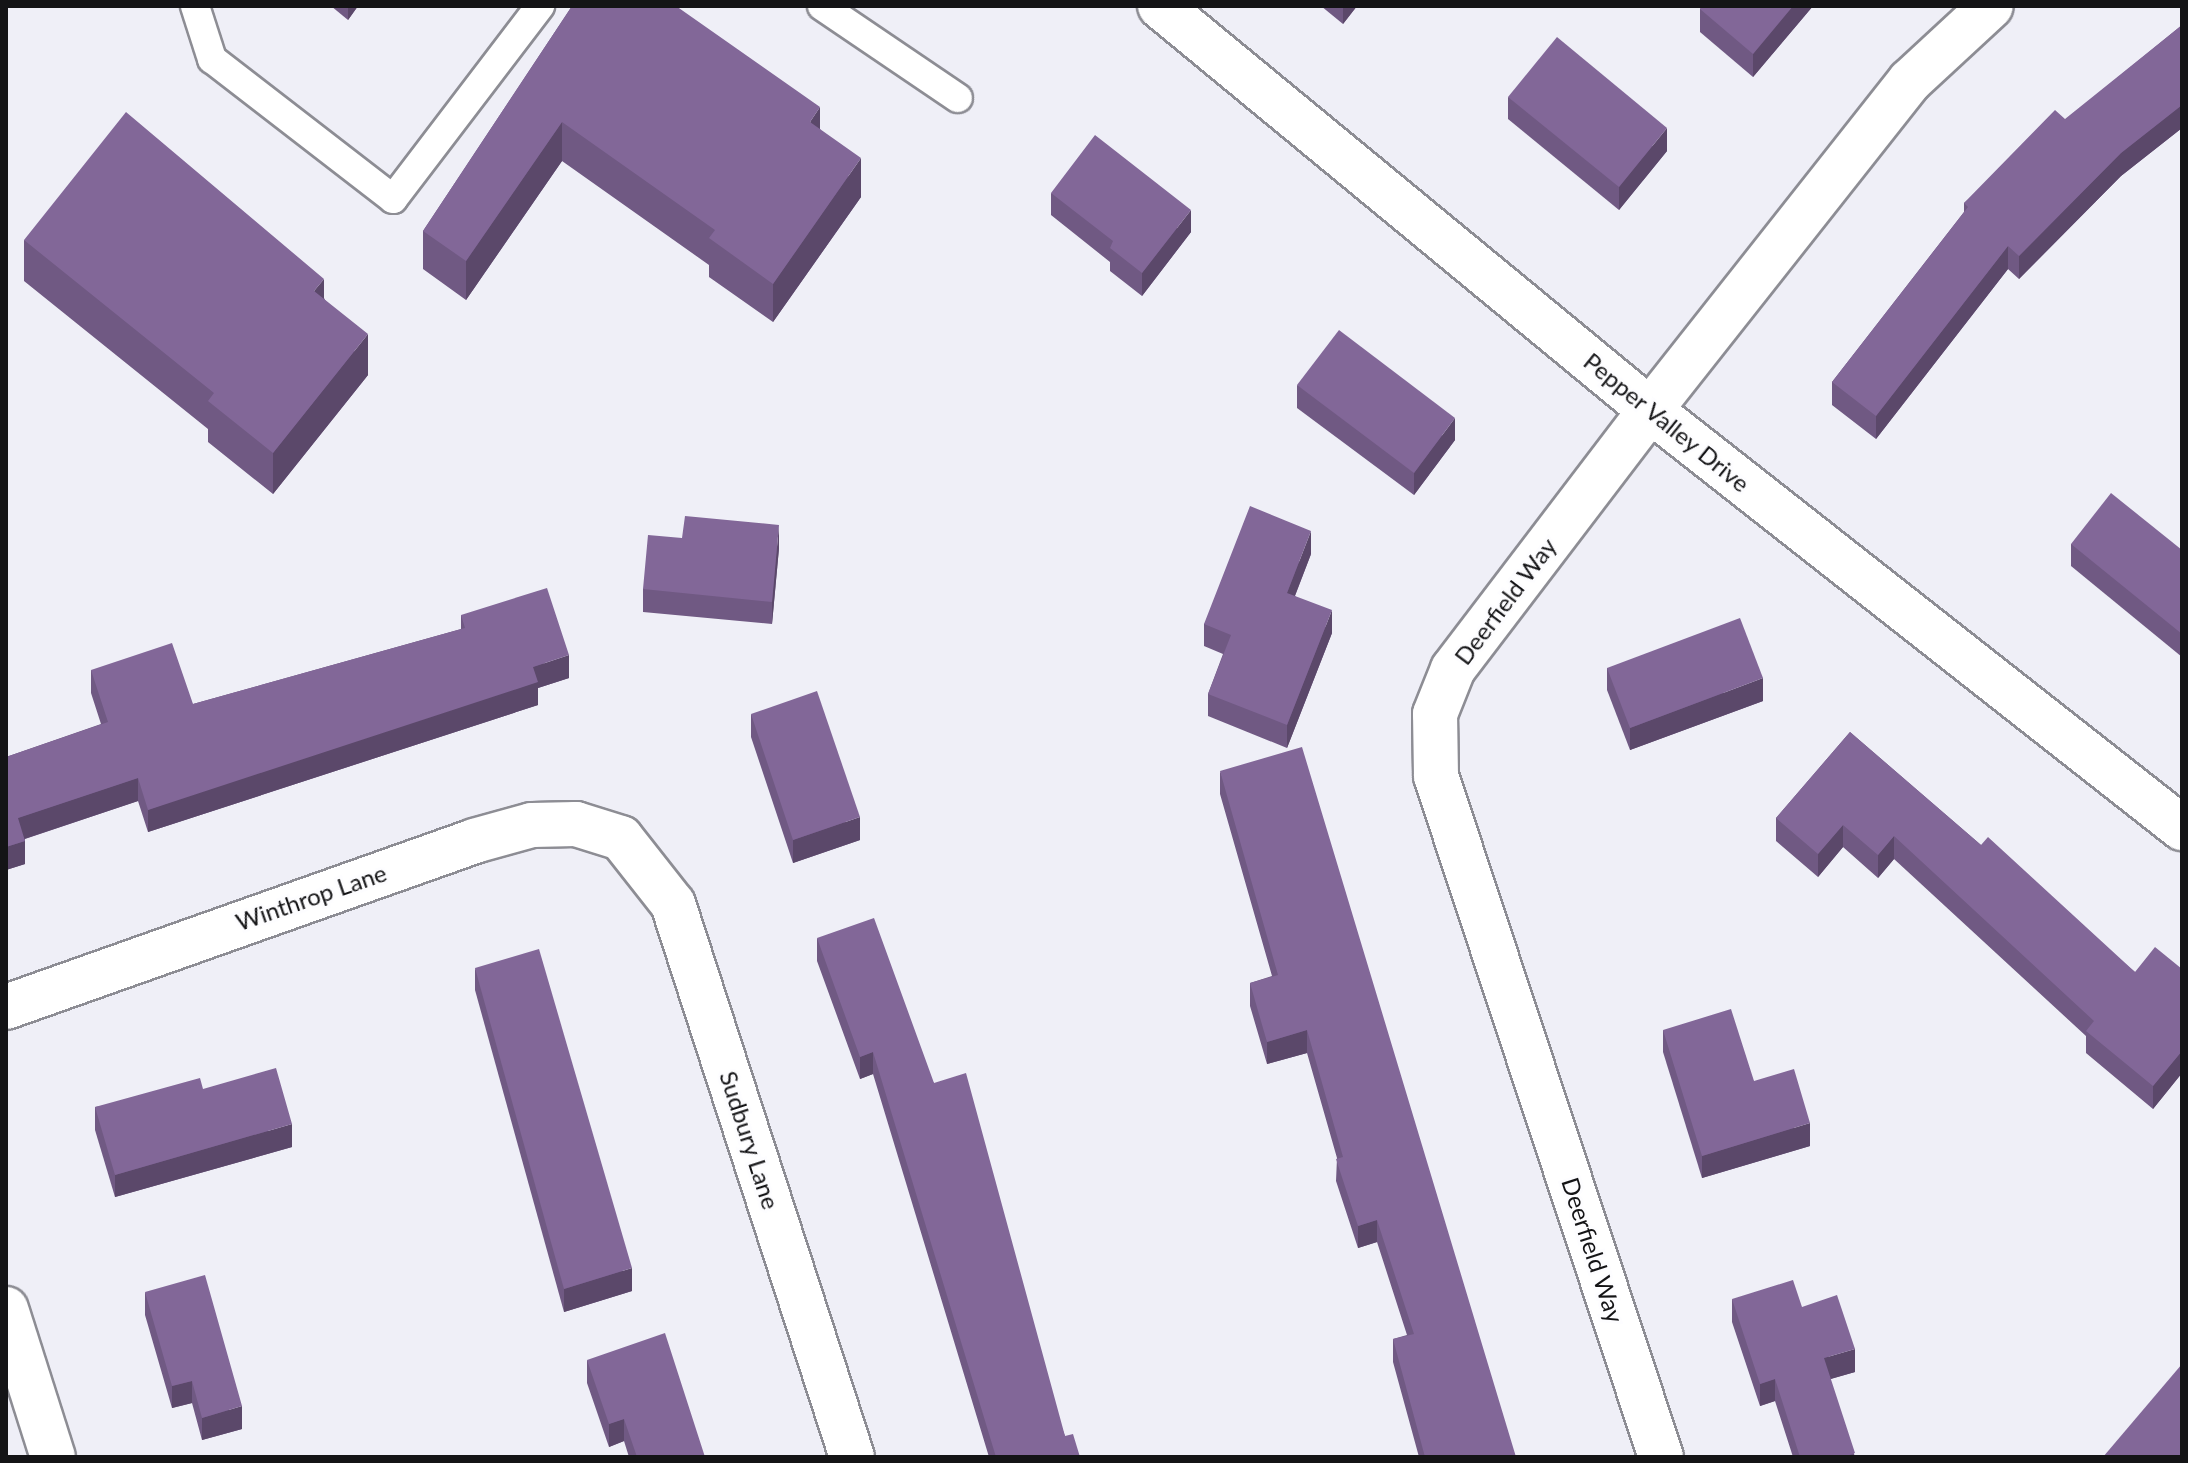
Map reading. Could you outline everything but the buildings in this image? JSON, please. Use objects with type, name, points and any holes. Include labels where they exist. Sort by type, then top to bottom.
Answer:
[{"type":"street","name":"Pepper Valley Drive","points":[[1160,6],[1650,410],[2182,828]]},
{"type":"street","name":"Deerfield Way","points":[[1661,1457],[1431,747],[1453,669],[1650,410],[1910,81],[1991,6]]},
{"type":"street","name":"Winthrop Lane","points":[[6,1007],[489,837],[576,824],[621,838]]},
{"type":"street","name":"Sudbury Lane","points":[[621,838],[673,904],[852,1457]]},
{"type":"street","points":[[6,1309],[53,1457]]},
{"type":"lane","points":[[195,6],[212,59],[393,199],[540,6]]},
{"type":"lane","points":[[822,6],[958,98]]}]
